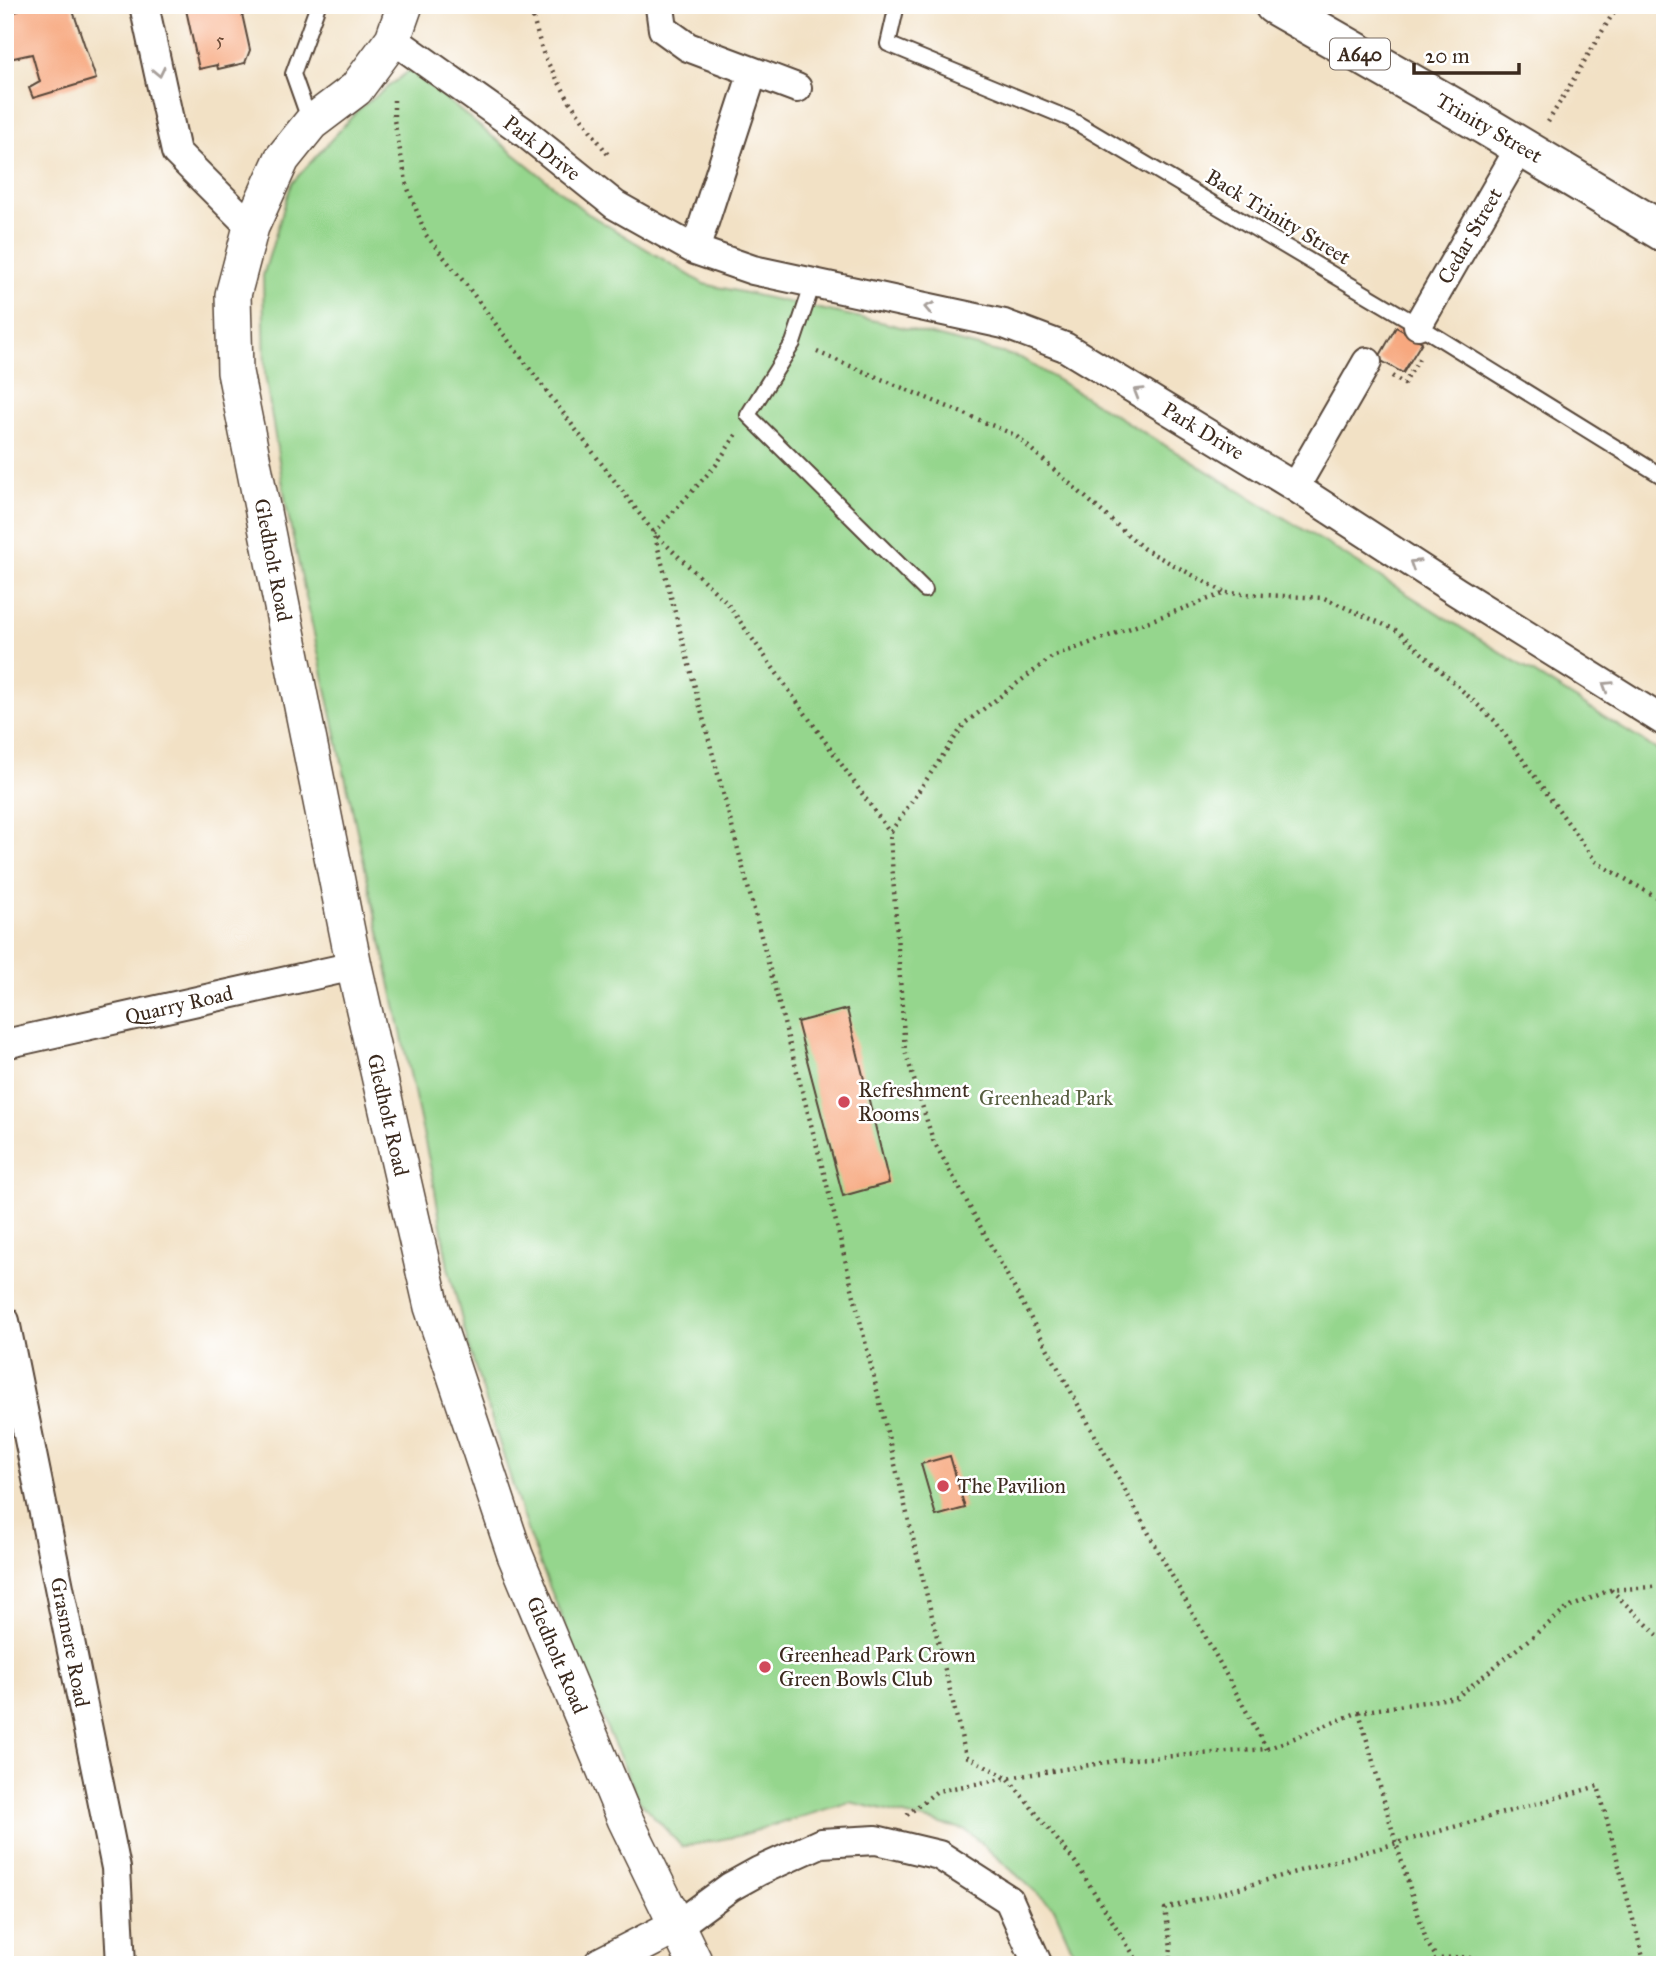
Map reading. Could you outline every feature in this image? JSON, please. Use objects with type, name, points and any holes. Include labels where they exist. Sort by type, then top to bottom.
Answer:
[{"type":"highway","name":"Trinity Street","points":[[1274,5],[1526,149],[1665,233]]},
{"type":"street","points":[[144,5],[176,152],[251,227]]},
{"type":"street","name":"Gledholt Road","points":[[405,5],[393,40],[356,89],[311,123],[282,159],[251,227],[233,295],[235,372],[354,966],[432,1307],[515,1555],[625,1819],[696,1965]]},
{"type":"street","points":[[660,7],[663,29],[688,47],[797,88]]},
{"type":"street","name":"Park Drive","points":[[393,40],[524,132],[615,205],[695,250],[753,270],[1004,324],[1065,347],[1295,487],[1665,722]]},
{"type":"street","points":[[695,250],[753,72]]},
{"type":"street","name":"Cedar Street","points":[[1418,325],[1526,149]]},
{"type":"street","points":[[1295,487],[1367,362]]},
{"type":"street","name":"Quarry Road","points":[[5,1044],[354,966]]},
{"type":"street","name":"Grasmere Road","points":[[5,1321],[116,1868],[121,1965]]},
{"type":"street","points":[[601,1965],[677,1926],[730,1887],[759,1871],[821,1843],[876,1840],[939,1855],[1009,1900],[1038,1965]]},
{"type":"lane","points":[[311,123],[293,74],[318,5]]},
{"type":"lane","name":"Back Trinity Street","points":[[897,5],[888,44],[1070,119],[1418,325],[1665,478]]},
{"type":"lane","points":[[813,283],[793,343],[748,415],[925,590]]},
{"type":"path","points":[[529,5],[544,57],[570,102],[609,156]]},
{"type":"path","points":[[1526,149],[1618,5]]},
{"type":"path","points":[[393,40],[394,120],[407,186],[426,235],[654,533],[727,603],[890,833],[905,1051],[933,1140],[1268,1749]]},
{"type":"path","points":[[793,343],[1015,435],[1144,549],[1225,593]]},
{"type":"path","points":[[654,533],[716,465],[748,415]]},
{"type":"path","points":[[654,533],[824,1178],[966,1756],[1008,1778],[1075,1862],[1140,1965]]},
{"type":"path","points":[[890,833],[965,723],[1052,657],[1225,593],[1324,598],[1398,631],[1495,721],[1596,862],[1665,902]]},
{"type":"path","points":[[876,1840],[937,1790],[1121,1760],[1268,1749],[1359,1712],[1457,1697],[1567,1608],[1610,1590],[1665,1586]]},
{"type":"path","points":[[1610,1590],[1665,1643]]},
{"type":"path","points":[[1359,1712],[1427,1943],[1437,1958]]},
{"type":"path","points":[[1169,1965],[1171,1947],[1165,1909],[1598,1786],[1645,1965]]},
{"type":"path","points":[[1421,1965],[1437,1958],[1464,1957],[1493,1965]]},
{"type":"green space","name":"Greenhead Park","points":[[410,70],[587,213],[704,284],[885,323],[1021,358],[1324,542],[1665,755],[1665,1965],[1079,1965],[1054,1908],[966,1830],[850,1802],[738,1836],[682,1847],[639,1800],[605,1724],[529,1536],[471,1354],[448,1267],[433,1179],[287,510],[265,375],[263,276],[291,184],[358,110]]},
{"type":"building","points":[[16,5],[71,5],[96,79],[33,98],[29,88],[40,82],[32,54],[9,59],[5,46],[5,14],[18,11]]},
{"type":"building","points":[[185,5],[240,5],[250,50],[245,63],[218,69],[217,65],[199,69]]},
{"type":"building","points":[[1396,327],[1422,342],[1403,373],[1378,359]]},
{"type":"building","name":"Refreshment Rooms","points":[[847,1009],[889,1183],[843,1196],[797,1022]]},
{"type":"building","name":"The Pavilion","points":[[950,1456],[965,1508],[936,1516],[921,1464]]},
{"type":"place","name":"Refreshment Rooms","points":[[844,1102]]},
{"type":"place","name":"The Pavilion","points":[[943,1486]]},
{"type":"place","name":"Greenhead Park Crown Green Bowls Club","points":[[765,1667]]}]
